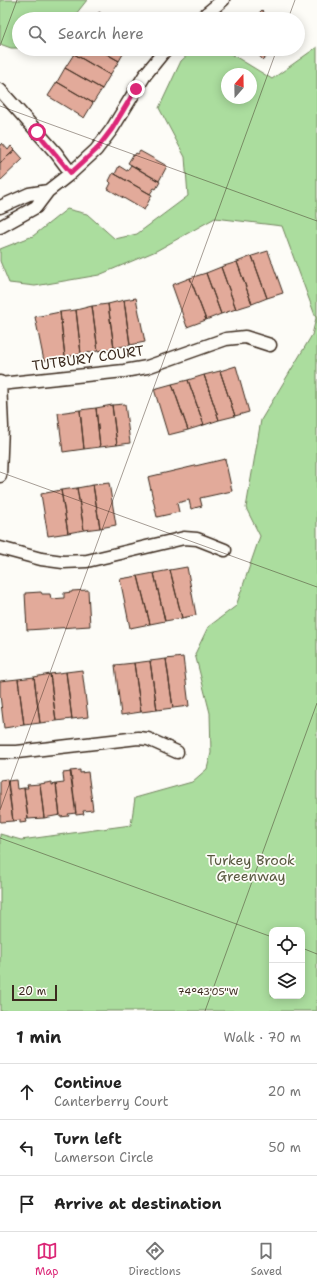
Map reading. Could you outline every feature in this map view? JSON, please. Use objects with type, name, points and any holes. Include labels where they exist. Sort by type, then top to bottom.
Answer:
[{"type":"street","points":[[209,12],[224,0]]},
{"type":"street","points":[[0,227],[19,218],[36,207],[48,191],[71,173],[96,150],[112,129],[145,75],[160,56]]},
{"type":"street","points":[[0,90],[56,153],[71,173]]},
{"type":"street","points":[[0,207],[29,194],[48,191]]},
{"type":"street","name":"TUTBURY COURT","points":[[0,384],[124,371],[147,367],[226,339],[245,337],[270,345]]},
{"type":"street","points":[[0,384],[2,427],[0,476]]},
{"type":"street","points":[[0,548],[41,559],[63,562],[87,561],[184,538],[197,539],[225,550]]},
{"type":"street","points":[[0,752],[17,752],[138,738],[148,739],[177,752]]},
{"type":"green space","points":[[0,0],[87,0],[78,12],[12,12],[12,48],[0,44]]},
{"type":"green space","name":"Turkey Brook Greenway","points":[[317,47],[317,1011],[0,1011],[0,834],[21,840],[131,825],[135,798],[192,782],[207,769],[211,753],[210,713],[195,654],[208,627],[236,606],[260,536],[246,508],[261,420],[312,335],[316,318],[282,226],[215,218],[156,251],[99,275],[35,286],[9,283],[0,261],[0,249],[33,236],[67,209],[87,214],[115,239],[137,234],[188,196],[185,157],[159,108],[181,61],[186,56],[234,56],[254,68],[221,68],[221,104],[257,104],[257,70],[272,79]]},
{"type":"building","points":[[73,56],[77,56],[110,75],[102,89],[65,68]]},
{"type":"building","points":[[77,56],[110,56],[119,61],[110,75]]},
{"type":"building","points":[[110,56],[122,56],[119,61]]},
{"type":"building","points":[[259,56],[267,56],[263,60]]},
{"type":"building","points":[[65,68],[102,89],[93,103],[57,82]]},
{"type":"building","points":[[57,82],[93,103],[84,118],[48,96]]},
{"type":"building","points":[[2,143],[8,150],[11,146],[15,150],[0,163],[0,145]]},
{"type":"building","points":[[15,150],[23,159],[0,181],[0,163]]},
{"type":"building","points":[[140,151],[167,166],[159,181],[128,163],[133,155],[134,156],[136,153],[138,154]]},
{"type":"building","points":[[131,165],[160,182],[156,189],[154,188],[150,194],[115,174],[119,166],[127,171]]},
{"type":"building","points":[[113,173],[152,195],[144,210],[108,189],[111,183],[109,181]]},
{"type":"building","points":[[268,251],[283,293],[267,298],[252,256]]},
{"type":"building","points":[[252,256],[267,298],[252,304],[237,262]]},
{"type":"building","points":[[237,262],[252,304],[236,309],[221,267]]},
{"type":"building","points":[[221,267],[236,309],[221,314],[206,273]]},
{"type":"building","points":[[206,273],[221,314],[206,320],[190,278]]},
{"type":"building","points":[[190,278],[206,320],[187,327],[172,285]]},
{"type":"building","points":[[136,298],[145,342],[130,345],[124,300]]},
{"type":"building","points":[[124,300],[130,345],[114,348],[108,304]]},
{"type":"building","points":[[108,304],[114,348],[98,351],[92,306]]},
{"type":"building","points":[[92,306],[98,351],[81,354],[76,310]]},
{"type":"building","points":[[76,310],[81,354],[65,357],[60,312]]},
{"type":"building","points":[[60,312],[65,357],[44,361],[35,317]]},
{"type":"building","points":[[236,366],[249,412],[235,416],[220,371]]},
{"type":"building","points":[[220,371],[235,416],[219,420],[204,375]]},
{"type":"building","points":[[204,375],[219,420],[204,425],[188,380]]},
{"type":"building","points":[[188,380],[204,425],[188,430],[172,384]]},
{"type":"building","points":[[172,384],[188,430],[168,435],[154,389]]},
{"type":"building","points":[[125,404],[130,443],[117,445],[112,405]]},
{"type":"building","points":[[112,405],[117,445],[100,447],[96,408]]},
{"type":"building","points":[[96,408],[100,447],[84,449],[80,410]]},
{"type":"building","points":[[80,410],[84,449],[63,452],[58,413]]},
{"type":"building","points":[[225,459],[232,491],[200,498],[202,506],[191,509],[189,500],[177,503],[179,512],[157,517],[148,477]]},
{"type":"building","points":[[109,483],[116,525],[100,528],[93,485]]},
{"type":"building","points":[[93,485],[100,528],[84,530],[77,488]]},
{"type":"building","points":[[77,488],[84,530],[68,533],[61,490]]},
{"type":"building","points":[[61,490],[68,533],[48,536],[41,494]]},
{"type":"building","points":[[187,567],[196,615],[182,618],[170,570]]},
{"type":"building","points":[[170,570],[182,618],[165,621],[154,573]]},
{"type":"building","points":[[154,573],[165,621],[150,624],[138,576]]},
{"type":"building","points":[[138,576],[150,624],[130,628],[120,579]]},
{"type":"building","points":[[88,590],[90,626],[27,630],[25,593],[41,592],[42,594],[50,594],[51,599],[64,598],[64,593],[72,591]]},
{"type":"building","points":[[183,657],[189,706],[173,708],[166,659]]},
{"type":"building","points":[[166,659],[173,708],[157,710],[150,661]]},
{"type":"building","points":[[150,661],[157,710],[141,712],[134,663]]},
{"type":"building","points":[[134,663],[141,712],[121,715],[115,665]]},
{"type":"building","points":[[82,670],[88,717],[72,719],[66,672]]},
{"type":"building","points":[[66,672],[72,719],[56,721],[50,674]]},
{"type":"building","points":[[50,674],[56,721],[40,723],[34,677]]},
{"type":"building","points":[[34,677],[40,723],[24,725],[18,679]]},
{"type":"building","points":[[18,679],[24,725],[4,728],[0,681]]},
{"type":"building","points":[[80,770],[80,773],[88,772],[93,810],[83,811],[84,814],[76,815],[70,771]]},
{"type":"building","points":[[71,772],[76,813],[68,814],[69,816],[60,817],[56,784],[64,783],[63,773]]},
{"type":"building","points":[[7,779],[13,821],[0,822],[0,780]]},
{"type":"building","points":[[16,780],[17,789],[24,788],[28,819],[26,819],[27,822],[20,823],[20,820],[13,821],[8,781]]},
{"type":"building","points":[[52,782],[52,785],[56,784],[60,815],[44,818],[40,784]]},
{"type":"building","points":[[40,784],[44,818],[28,819],[24,788],[28,788],[27,785]]},
{"type":"route","points":[[37,132],[56,153],[71,173],[96,150],[112,129],[136,89]]}]
